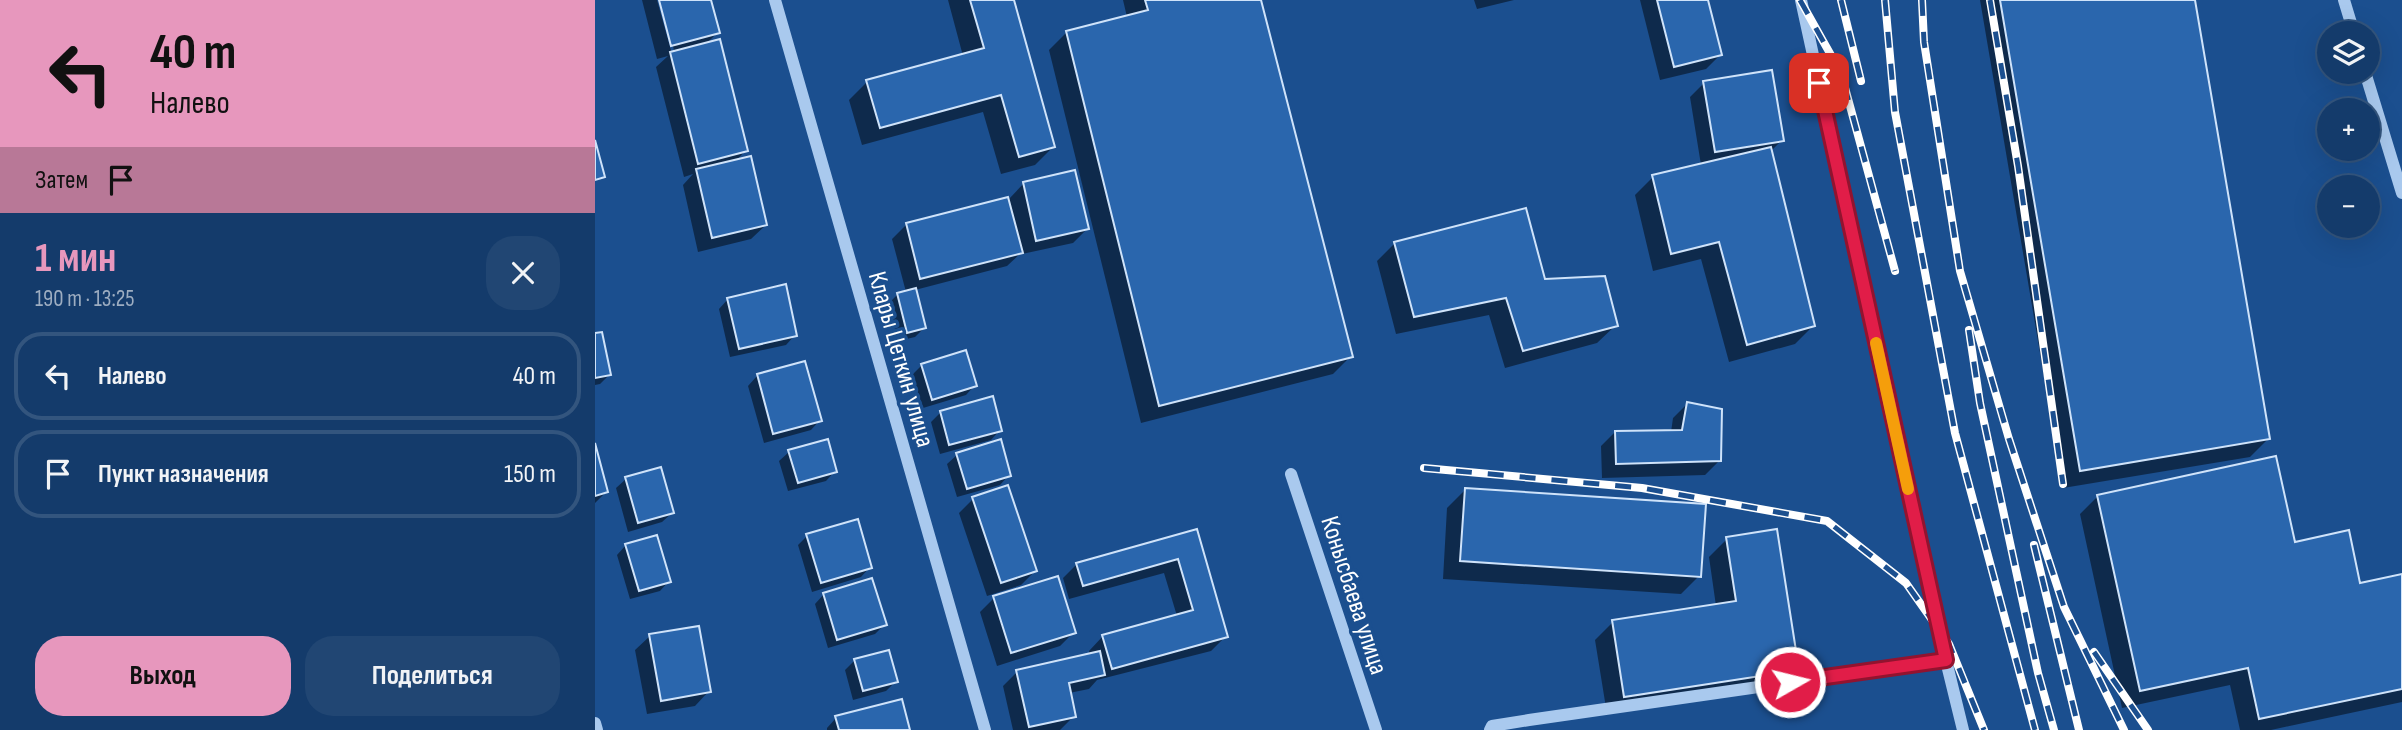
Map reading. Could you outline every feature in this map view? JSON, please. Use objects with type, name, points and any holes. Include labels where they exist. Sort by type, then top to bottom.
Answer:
[{"type":"street","name":"Клары Цеткин улица","points":[[775,0],[985,730]]},
{"type":"street","points":[[1801,0],[1963,730]]},
{"type":"street","points":[[2344,0],[2350,21]]},
{"type":"street","points":[[2369,84],[2402,193]]},
{"type":"street","name":"Конысбаева улица","points":[[1291,474],[1376,730]]},
{"type":"street","points":[[1490,730],[1492,726],[1529,720],[1946,660]]},
{"type":"street","points":[[595,723],[597,730]]},
{"type":"building","points":[[659,0],[711,0],[720,33],[671,46]]},
{"type":"building","points":[[970,0],[1014,0],[1055,147],[1019,157],[1001,95],[880,128],[866,80],[984,48]]},
{"type":"building","points":[[1145,0],[1261,0],[1353,357],[1159,406],[1066,31],[1148,10]]},
{"type":"building","points":[[1657,0],[1708,0],[1722,55],[1674,67]]},
{"type":"building","points":[[2000,0],[2195,0],[2270,439],[2080,471]]},
{"type":"building","points":[[720,39],[748,151],[698,164],[670,52]]},
{"type":"building","points":[[1772,70],[1784,141],[1715,152],[1703,81]]},
{"type":"building","points":[[595,140],[605,177],[595,180]]},
{"type":"building","points":[[1771,147],[1815,326],[1747,345],[1719,242],[1671,254],[1652,175]]},
{"type":"building","points":[[751,156],[767,225],[712,238],[696,169]]},
{"type":"building","points":[[1075,170],[1089,229],[1036,241],[1023,182]]},
{"type":"building","points":[[1008,197],[1023,253],[920,279],[906,223]]},
{"type":"building","points":[[1526,208],[1545,279],[1605,276],[1618,326],[1523,351],[1506,298],[1414,317],[1394,242]]},
{"type":"building","points":[[786,284],[797,336],[739,349],[727,298]]},
{"type":"building","points":[[916,288],[926,328],[907,333],[897,293]]},
{"type":"building","points":[[602,332],[611,375],[595,378],[595,333]]},
{"type":"building","points":[[966,350],[977,386],[932,400],[921,364]]},
{"type":"building","points":[[805,361],[822,421],[773,434],[757,374]]},
{"type":"building","points":[[993,396],[1002,431],[949,445],[940,411]]},
{"type":"building","points":[[1687,402],[1722,409],[1721,461],[1616,464],[1615,431],[1682,430]]},
{"type":"building","points":[[828,439],[837,472],[798,483],[788,450]]},
{"type":"building","points":[[1001,439],[1011,476],[967,489],[956,453]]},
{"type":"building","points":[[595,443],[608,492],[595,496]]},
{"type":"building","points":[[2276,456],[2295,542],[2349,530],[2360,583],[2402,574],[2402,689],[2259,719],[2248,668],[2140,691],[2097,495]]},
{"type":"building","points":[[661,467],[674,513],[638,523],[625,477]]},
{"type":"building","points":[[1008,485],[1037,571],[1001,583],[972,497]]},
{"type":"building","points":[[1465,488],[1706,504],[1701,577],[1460,561]]},
{"type":"building","points":[[858,519],[872,568],[821,583],[806,534]]},
{"type":"building","points":[[1197,529],[1228,637],[1112,669],[1102,635],[1193,610],[1178,559],[1083,586],[1076,563]]},
{"type":"building","points":[[1777,529],[1799,670],[1624,697],[1612,620],[1736,601],[1726,537]]},
{"type":"building","points":[[657,535],[671,582],[639,591],[625,544]]},
{"type":"building","points":[[1058,576],[1076,633],[1011,653],[993,596]]},
{"type":"building","points":[[872,578],[887,625],[837,640],[823,593]]},
{"type":"building","points":[[699,626],[711,692],[661,701],[649,634]]},
{"type":"building","points":[[889,650],[898,682],[863,691],[854,659]]},
{"type":"building","points":[[1100,651],[1105,675],[1069,683],[1076,717],[1029,727],[1016,670]]},
{"type":"building","points":[[902,699],[910,730],[839,730],[835,716]]},
{"type":"railway","points":[[1800,0],[1841,73],[1895,271]]},
{"type":"railway","points":[[1841,0],[1861,81]]},
{"type":"railway","points":[[1885,0],[1895,112],[1955,433],[2035,730]]},
{"type":"railway","points":[[1922,0],[1924,42],[1960,271],[2009,439],[2064,607],[2124,730]]},
{"type":"railway","points":[[1990,0],[2018,166],[2063,484]]},
{"type":"railway","points":[[1969,330],[1980,403],[2038,673],[2054,730]]},
{"type":"railway","points":[[1424,468],[1642,488],[1827,521],[1906,583],[1949,644],[1984,730]]},
{"type":"railway","points":[[2034,545],[2079,730]]},
{"type":"railway","points":[[2094,652],[2148,730]]},
{"type":"slow traffic","points":[[1876,343],[1908,489]]},
{"type":"route","points":[[1790,682],[1946,660],[1819,83]]}]
